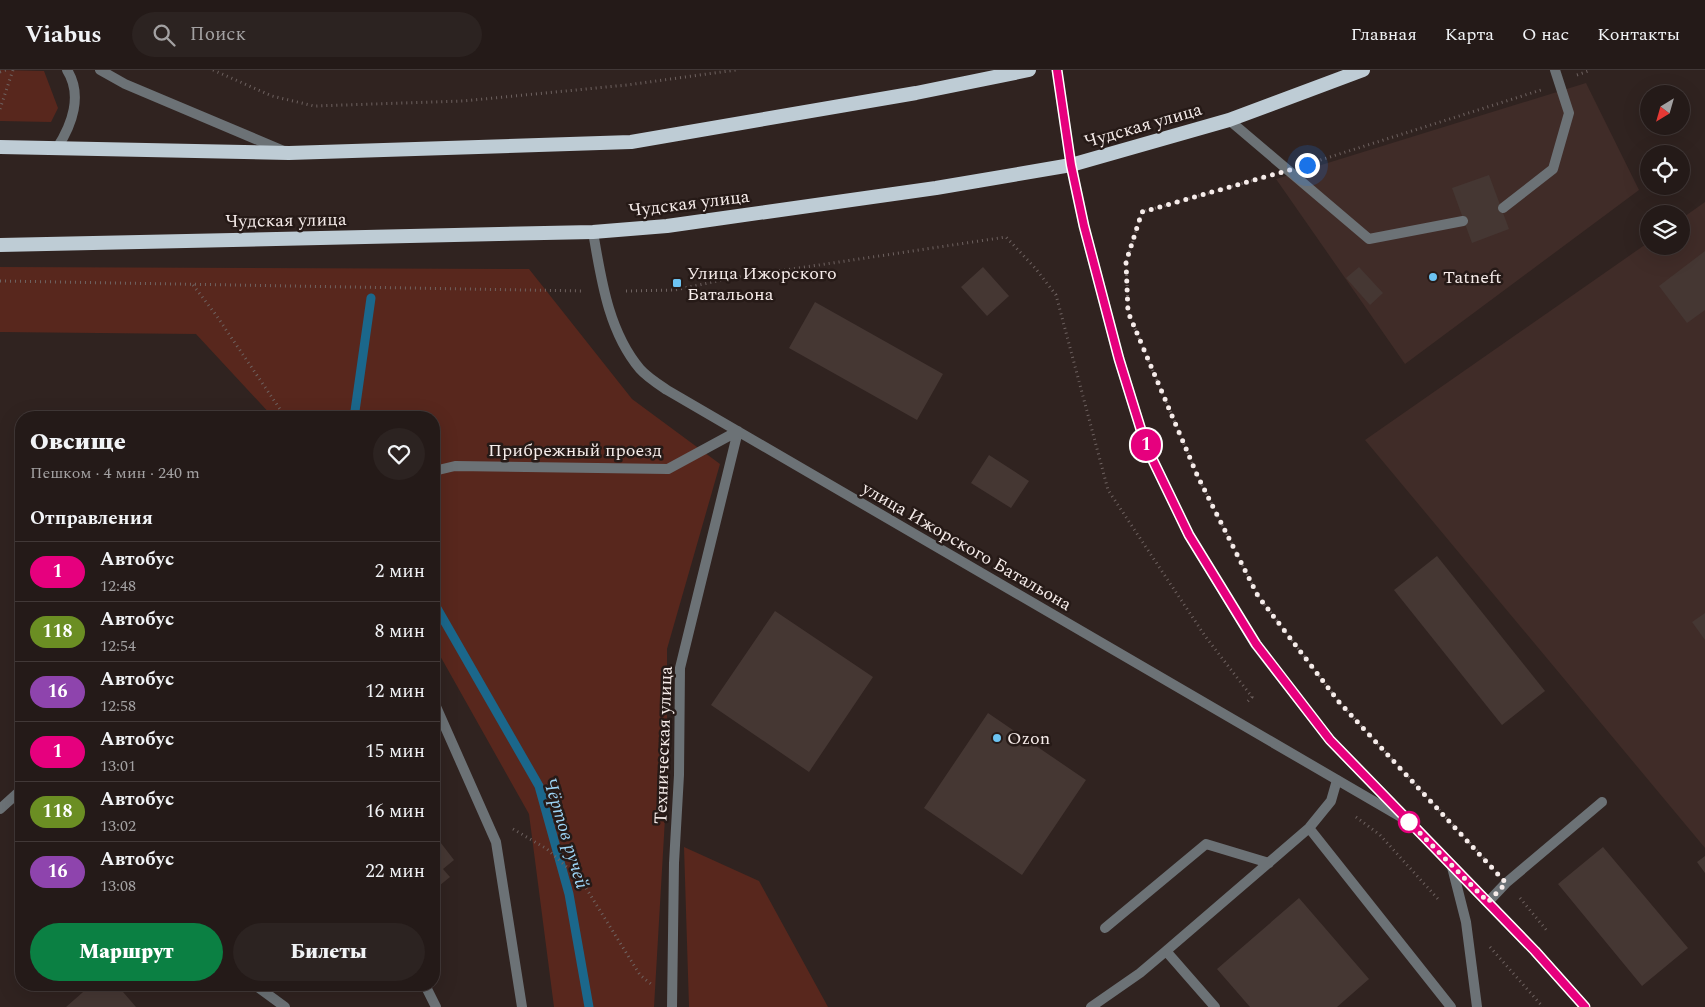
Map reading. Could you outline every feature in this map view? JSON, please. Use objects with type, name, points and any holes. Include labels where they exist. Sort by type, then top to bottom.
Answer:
[{"type":"highway","points":[[0,146],[290,153],[631,142],[916,93],[1029,70]]},
{"type":"highway","name":"Чудская улица","points":[[0,245],[594,232],[668,226],[936,188],[1071,165],[1228,120],[1363,70]]},
{"type":"street","points":[[57,148],[67,134],[76,102],[66,70]]},
{"type":"street","points":[[100,70],[125,84],[290,153]]},
{"type":"street","name":"улица Ижорского Батальона","points":[[1057,70],[1071,165],[1084,226],[1124,376],[1146,446],[1189,535],[1261,651],[1330,740],[1488,902],[1585,1007]]},
{"type":"street","points":[[1503,208],[1553,168],[1569,113],[1555,70]]},
{"type":"street","points":[[1228,120],[1369,239],[1463,221]]},
{"type":"street","name":"улица Ижорского Батальона","points":[[594,232],[603,291],[622,342],[640,369],[667,390],[1407,820]]},
{"type":"street","name":"Прибрежный проезд","points":[[440,470],[454,466],[668,469],[738,431]]},
{"type":"street","name":"Техническая улица","points":[[672,1004],[674,862],[679,776],[680,668],[738,431]]},
{"type":"street","points":[[440,716],[496,842],[522,1007]]},
{"type":"street","points":[[1091,1007],[1140,973],[1309,828],[1331,801],[1338,780]]},
{"type":"street","points":[[0,809],[15,795]]},
{"type":"street","points":[[1488,902],[1506,883],[1602,802]]},
{"type":"street","points":[[1309,828],[1450,1007]]},
{"type":"street","points":[[1105,928],[1206,844],[1268,863]]},
{"type":"street","points":[[1452,867],[1466,922],[1477,1007]]},
{"type":"street","points":[[1166,951],[1215,1007]]},
{"type":"street","points":[[263,991],[285,1007]]},
{"type":"street","points":[[428,991],[436,1007]]},
{"type":"path","points":[[0,72],[6,70]]},
{"type":"path","points":[[0,109],[13,70]]},
{"type":"path","points":[[213,70],[272,96],[314,106],[462,102],[627,85],[736,70]]},
{"type":"path","points":[[1128,312],[1126,262],[1142,212],[1288,170],[1559,83],[1590,70]]},
{"type":"path","points":[[0,281],[603,291],[675,290],[732,278],[1006,237]]},
{"type":"path","points":[[193,284],[281,411]]},
{"type":"path","points":[[1132,321],[1198,477],[1258,596],[1339,702],[1506,883],[1549,933]]},
{"type":"path","points":[[508,821],[512,829],[546,849],[581,880],[640,976],[672,1004]]},
{"type":"shaded area","points":[[0,70],[44,71],[58,108],[51,122],[0,121]]},
{"type":"shaded area","name":"Tatneft","points":[[1586,83],[1639,190],[1405,364],[1276,179]]},
{"type":"shaded area","points":[[1705,202],[1705,848],[1365,440],[1640,248],[1640,255],[1690,255],[1690,213]]},
{"type":"shaded area","points":[[0,267],[529,269],[632,399],[720,464],[667,649],[667,784],[654,1007],[554,1007],[529,814],[440,656],[440,411],[267,411],[196,334],[0,332]]},
{"type":"shaded area","points":[[684,847],[759,881],[828,1007],[689,1007]]},
{"type":"building","points":[[1489,175],[1509,229],[1472,243],[1452,188]]},
{"type":"building","points":[[1705,251],[1705,310],[1687,323],[1659,286]]},
{"type":"building","points":[[983,267],[1009,296],[987,316],[961,287]]},
{"type":"building","points":[[1359,267],[1383,293],[1370,305],[1346,278]]},
{"type":"building","points":[[815,302],[943,374],[917,420],[789,348]]},
{"type":"building","points":[[989,455],[1029,481],[1011,508],[971,483]]},
{"type":"building","points":[[1437,556],[1545,691],[1502,725],[1394,590]]},
{"type":"building","points":[[775,611],[873,677],[809,772],[711,705]]},
{"type":"building","points":[[1705,613],[1705,640],[1692,622]]},
{"type":"building","points":[[988,713],[1086,780],[1022,875],[924,808]]},
{"type":"building","points":[[440,842],[454,860],[443,869],[450,877],[440,885]]},
{"type":"building","points":[[1603,847],[1688,948],[1642,986],[1558,884]]},
{"type":"building","points":[[1705,856],[1705,873],[1697,862]]},
{"type":"building","points":[[1299,898],[1369,979],[1337,1007],[1250,1007],[1217,969]]},
{"type":"building","points":[[84,991],[122,991],[136,1007],[66,1007]]},
{"type":"waterway","name":"Чёртов ручей","points":[[355,411],[371,298]]},
{"type":"waterway","name":"Чёртов ручей","points":[[440,613],[539,786],[569,894],[589,1007]]},
{"type":"bus line","name":"1","points":[[1057,70],[1071,165],[1084,226],[1119,359],[1146,446],[1189,535],[1256,644],[1330,740],[1535,951],[1585,1007]]},
{"type":"place","name":"Tatneft","points":[[1433,277]]},
{"type":"place","name":"Улица Ижорского Батальона","points":[[677,283]]},
{"type":"place","name":"Ozon","points":[[997,738]]},
{"type":"route","points":[[1307,165],[1142,212],[1126,262],[1128,312],[1198,477],[1258,596],[1339,702],[1405,771],[1506,883],[1488,902],[1407,820],[1409,822]]}]
